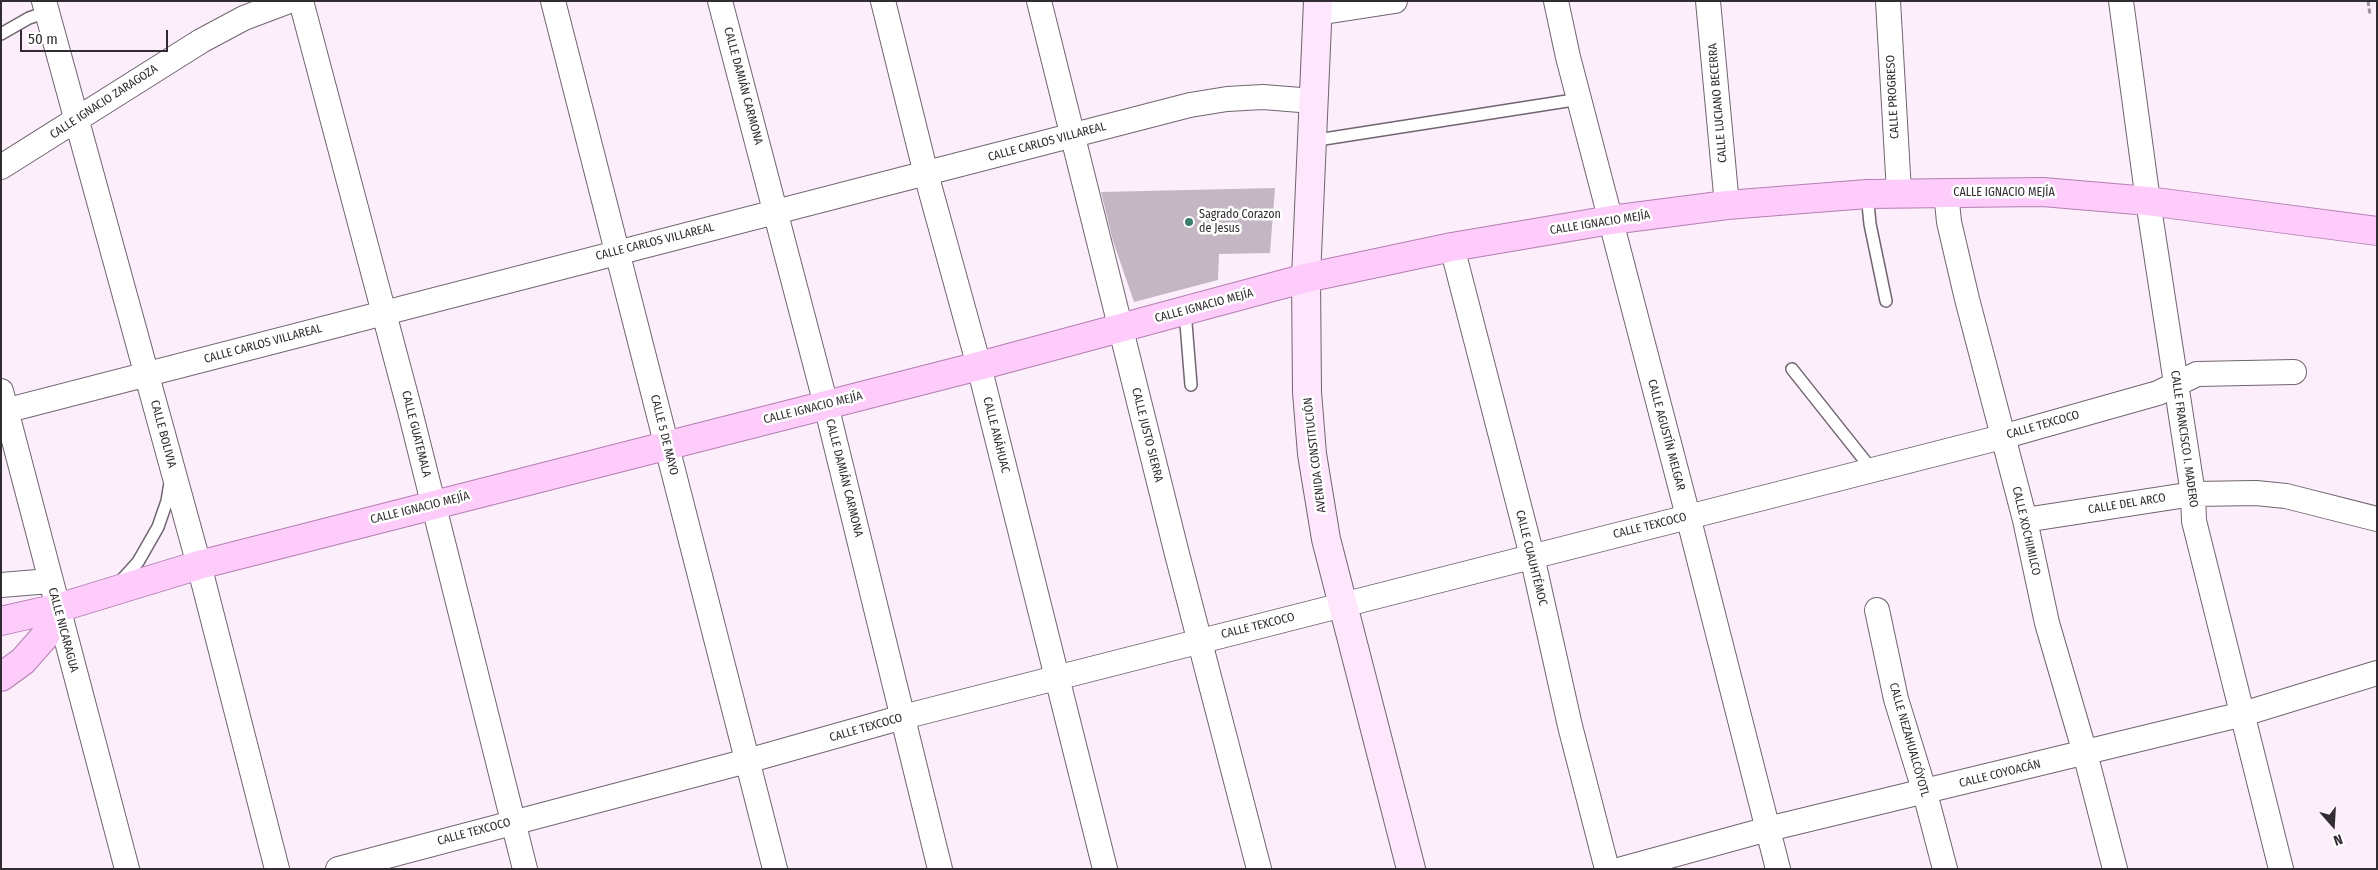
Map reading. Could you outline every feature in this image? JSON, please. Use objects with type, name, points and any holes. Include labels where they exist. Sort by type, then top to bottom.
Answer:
[{"type":"main road","name":"CALLE IGNACIO MEJÍA","points":[[1,621],[58,608],[199,565],[1121,329],[1306,278],[1452,247],[1611,220],[1727,206],[1867,194],[1899,192],[2043,192],[2148,201],[2377,231]]},
{"type":"main road","points":[[1,678],[23,661],[46,636],[58,608]]},
{"type":"street","name":"CALLE IGNACIO ZARAGOZA","points":[[1,167],[201,41],[244,18],[289,1]]},
{"type":"street","name":"CALLE GUATEMALA","points":[[301,1],[382,313],[410,411],[526,869]]},
{"type":"street","name":"CALLE 5 DE MAYO","points":[[553,1],[775,869]]},
{"type":"street","name":"CALLE DAMIÁN CARMONA","points":[[720,1],[826,405],[940,869]]},
{"type":"street","name":"CALLE ANÁHUAC","points":[[884,1],[926,174],[978,366],[1105,869]]},
{"type":"street","name":"CALLE JUSTO SIERRA","points":[[1039,1],[1199,641],[1260,869]]},
{"type":"street","points":[[1318,7],[1395,1]]},
{"type":"street","name":"CALLE AGUSTÍN MELGAR","points":[[1556,1],[1568,57],[1778,869]]},
{"type":"street","name":"CALLE LUCIANO BECERRA","points":[[1708,1],[1727,206]]},
{"type":"street","name":"CALLE PROGRESO","points":[[1888,1],[1899,192]]},
{"type":"street","name":"CALLE FRANCISCO I. MADERO","points":[[2121,1],[2148,201],[2193,494],[2194,521],[2282,869]]},
{"type":"street","name":"CALLE BOLIVIA","points":[[46,7],[199,565],[277,869]]},
{"type":"street","name":"AVENIDA CONSTITUCIÓN","points":[[1318,7],[1306,278],[1307,392],[1312,454],[1326,539],[1411,869]]},
{"type":"street","name":"CALLE CARLOS VILLAREAL","points":[[3,405],[147,374],[1190,105],[1227,99],[1263,97],[1313,101]]},
{"type":"street","name":"CALLE XOCHIMILCO","points":[[1946,192],[1951,231],[2002,437],[2025,520],[2047,623],[2085,753],[2115,869]]},
{"type":"street","name":"CALLE CUAUHTÉMOC","points":[[1452,247],[1532,556],[1570,726],[1607,869]]},
{"type":"street","name":"CALLE TEXCOCO","points":[[338,869],[1056,677],[2002,437],[2158,393],[2197,374],[2294,372]]},
{"type":"street","name":"CALLE NICARAGUA","points":[[3,405],[127,869]]},
{"type":"street","name":"CALLE DEL ARCO","points":[[2025,520],[2193,494],[2256,492],[2286,496],[2377,519]]},
{"type":"street","points":[[1,585],[50,581]]},
{"type":"street","name":"CALLE NEZAHUALCÓYOTL","points":[[1877,610],[1896,700],[1925,792],[1945,869]]},
{"type":"street","name":"CALLE COYOACÁN","points":[[1622,869],[1768,829],[2243,714],[2377,673]]},
{"type":"lane","points":[[1,34],[46,7]]},
{"type":"lane","points":[[1311,141],[1580,99]]},
{"type":"lane","points":[[1867,194],[1870,224],[1886,301]]},
{"type":"lane","points":[[1185,311],[1191,385]]},
{"type":"lane","points":[[1792,369],[1873,471]]},
{"type":"lane","points":[[113,591],[138,562],[158,526],[167,501],[172,472]]},
{"type":"path","points":[[2368,1],[2370,15]]},
{"type":"building","name":"Sagrado Corazon de Jesus","points":[[1275,188],[1270,253],[1219,254],[1218,280],[1134,302],[1113,241],[1101,192]]},
{"type":"place","name":"Sagrado Corazon de Jesus","points":[[1189,222]]}]
